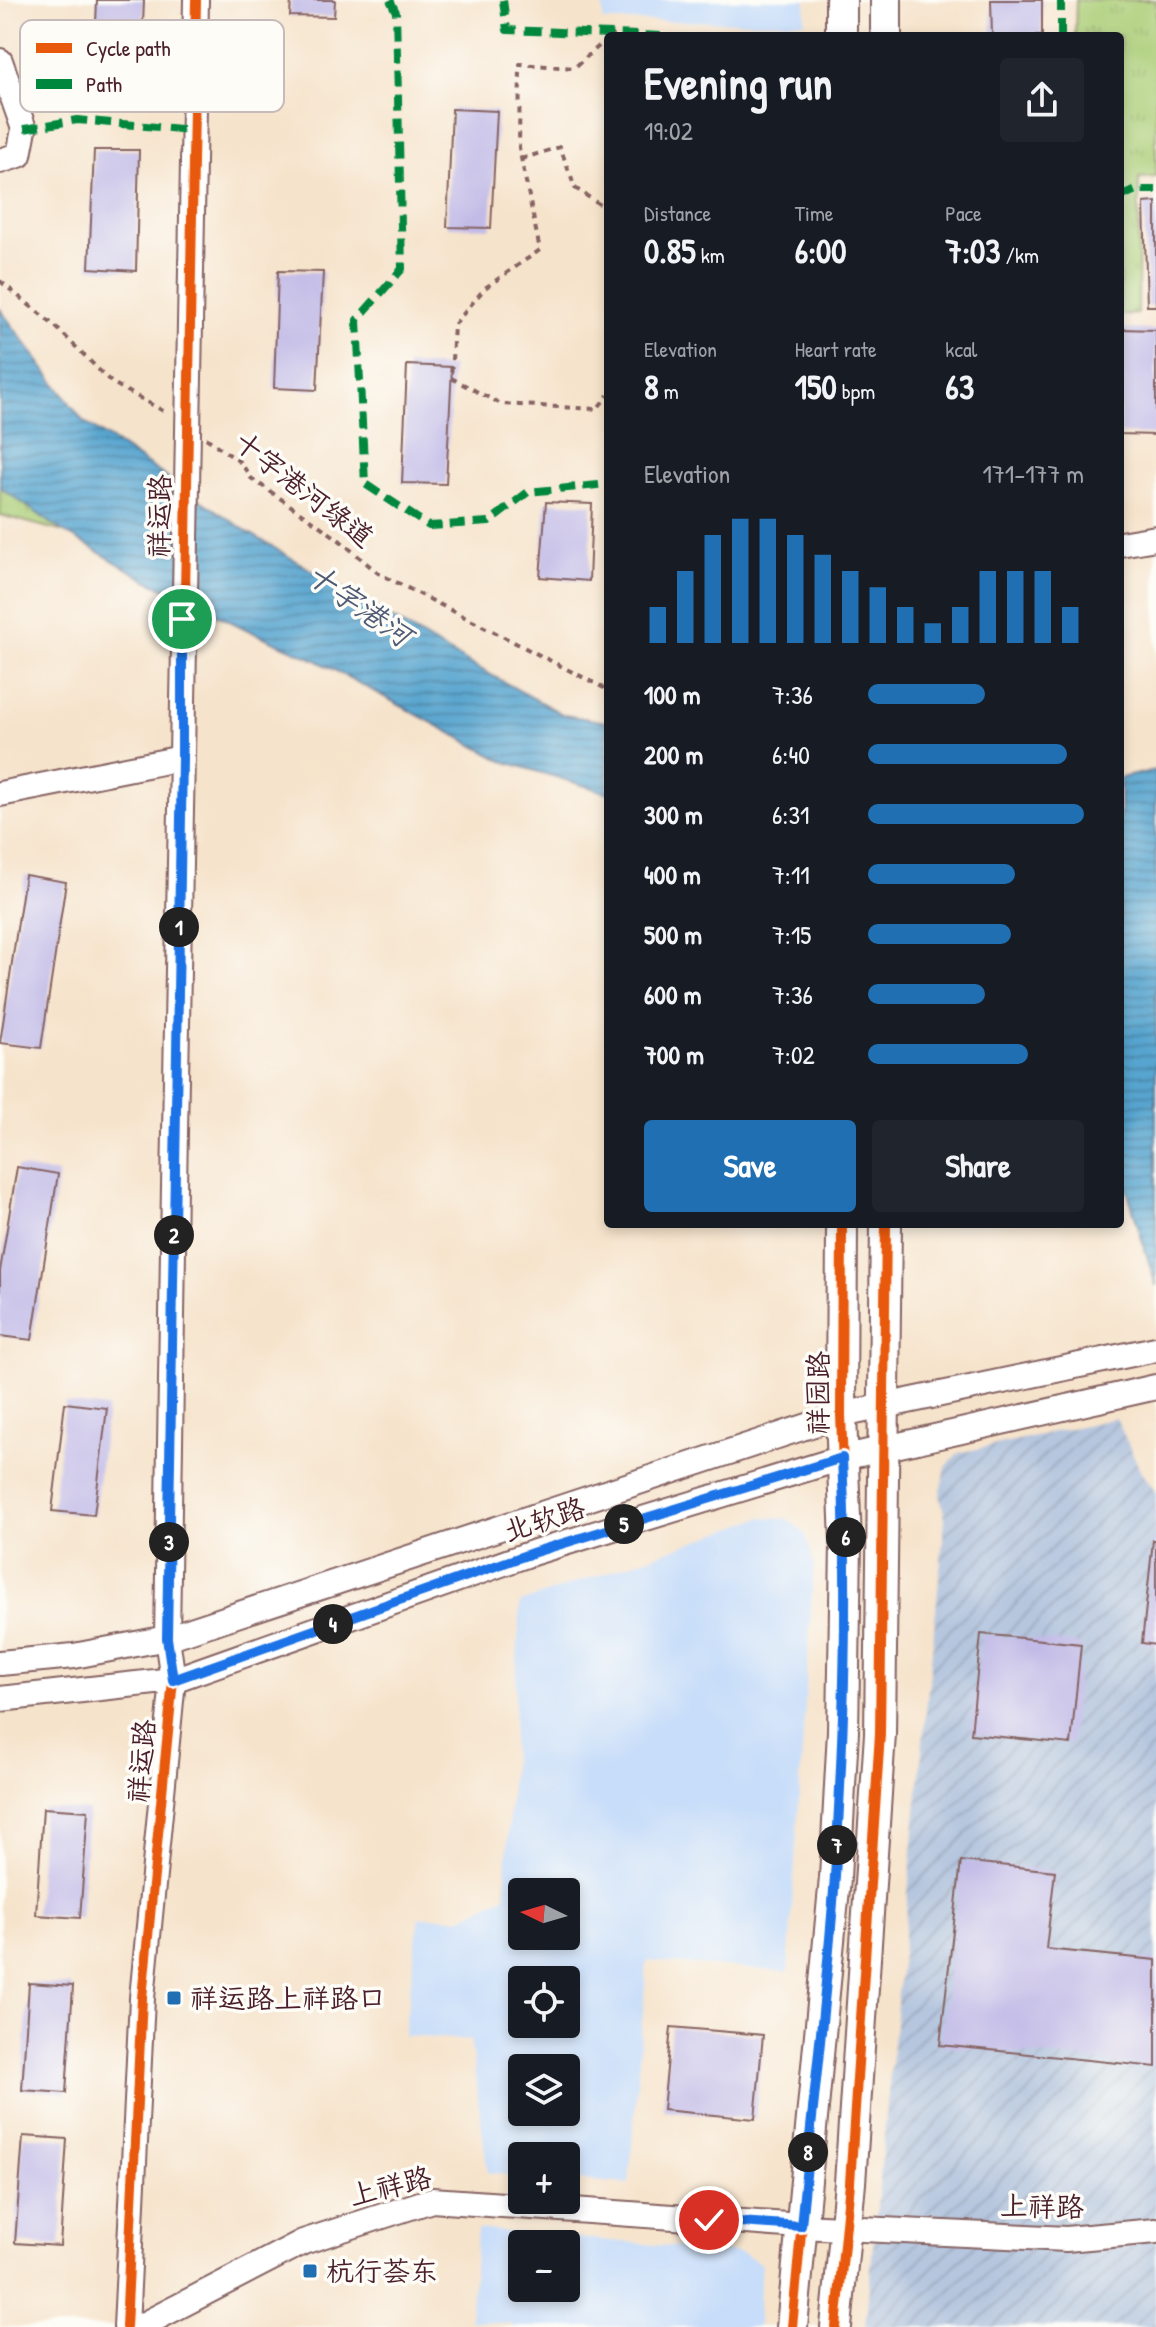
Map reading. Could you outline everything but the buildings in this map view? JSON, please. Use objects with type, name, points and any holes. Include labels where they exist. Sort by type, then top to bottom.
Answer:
[{"type":"main road","points":[[841,0],[841,32]]},
{"type":"main road","points":[[886,0],[886,32]]},
{"type":"main road","name":"祥园路","points":[[792,2327],[835,1878],[841,1775],[846,1543],[841,1415],[842,1228]]},
{"type":"main road","points":[[836,2327],[851,2167],[880,1734],[886,1228]]},
{"type":"street","name":"祥运路","points":[[195,20],[196,0]]},
{"type":"street","points":[[0,61],[24,129],[19,155],[0,161]]},
{"type":"street","name":"祥运路","points":[[126,2327],[142,1998],[173,1680],[167,1638],[184,466],[193,112]]},
{"type":"street","points":[[1124,543],[1156,538]]},
{"type":"street","points":[[0,794],[182,758]]},
{"type":"street","name":"北软路","points":[[0,1663],[74,1656],[167,1638],[841,1415],[1156,1349]]},
{"type":"street","name":"北软路","points":[[0,1699],[173,1680],[535,1552],[842,1458],[1156,1387]]},
{"type":"street","name":"上祥路","points":[[139,2327],[303,2242],[432,2200],[845,2229],[1066,2239],[1156,2231]]},
{"type":"path","points":[[604,42],[574,68],[520,64],[519,148],[540,250],[485,288],[454,325],[451,378],[501,404],[597,409],[604,400]]},
{"type":"path","points":[[521,159],[560,147],[575,188],[604,207]]},
{"type":"shaded area","points":[[603,0],[806,0],[805,22],[603,21]]},
{"type":"shaded area","points":[[1116,1418],[1140,1469],[1156,1493],[1156,2327],[865,2327],[945,1519],[940,1495],[946,1467],[959,1453]]},
{"type":"shaded area","points":[[763,1517],[788,1519],[806,1535],[814,1563],[788,1972],[647,1961],[629,2184],[580,2180],[580,2142],[508,2142],[508,2175],[488,2173],[470,2040],[404,2036],[419,1917],[460,1918],[505,1896],[520,1603]]},
{"type":"shaded area","points":[[477,2229],[508,2232],[508,2302],[580,2302],[580,2238],[744,2253],[761,2264],[758,2327],[512,2327],[512,2324],[470,2320]]},
{"type":"green space","points":[[1076,0],[1156,0],[1156,177],[1139,178],[1138,314],[1124,315],[1124,32],[1075,32]]},
{"type":"green space","points":[[0,487],[64,532],[0,515]]},
{"type":"water","name":"十字港河","points":[[0,309],[83,421],[248,532],[438,646],[564,715],[604,721],[604,792],[503,761],[316,660],[145,579],[64,532],[0,487]]},
{"type":"water","points":[[1156,770],[1156,1286],[1124,1179],[1124,777]]},
{"type":"marked path","points":[[390,0],[396,12],[402,269],[357,320],[365,484],[429,526],[489,522],[528,492],[604,484]]},
{"type":"marked path","points":[[503,0],[507,30],[604,34]]},
{"type":"marked path","points":[[1061,0],[1061,32]]},
{"type":"marked path","points":[[24,129],[77,120],[192,130]]},
{"type":"marked path","points":[[1124,195],[1136,190],[1156,190]]},
{"type":"cycle path","points":[[196,0],[196,20]]},
{"type":"cycle path","points":[[126,2327],[142,1998],[173,1680],[167,1638],[194,112]]},
{"type":"cycle path","points":[[792,2327],[835,1878],[843,1731],[846,1543],[841,1415],[842,1228]]},
{"type":"cycle path","points":[[836,2327],[850,2183],[880,1734],[886,1228]]},
{"type":"place","name":"祥运路上祥路口","points":[[174,1998]]},
{"type":"place","name":"杭行荟东","points":[[310,2271]]},
{"type":"route","points":[[182,619],[167,1638],[173,1680],[535,1552],[842,1458],[846,1543],[843,1731],[835,1878],[801,2226],[709,2220]]}]
